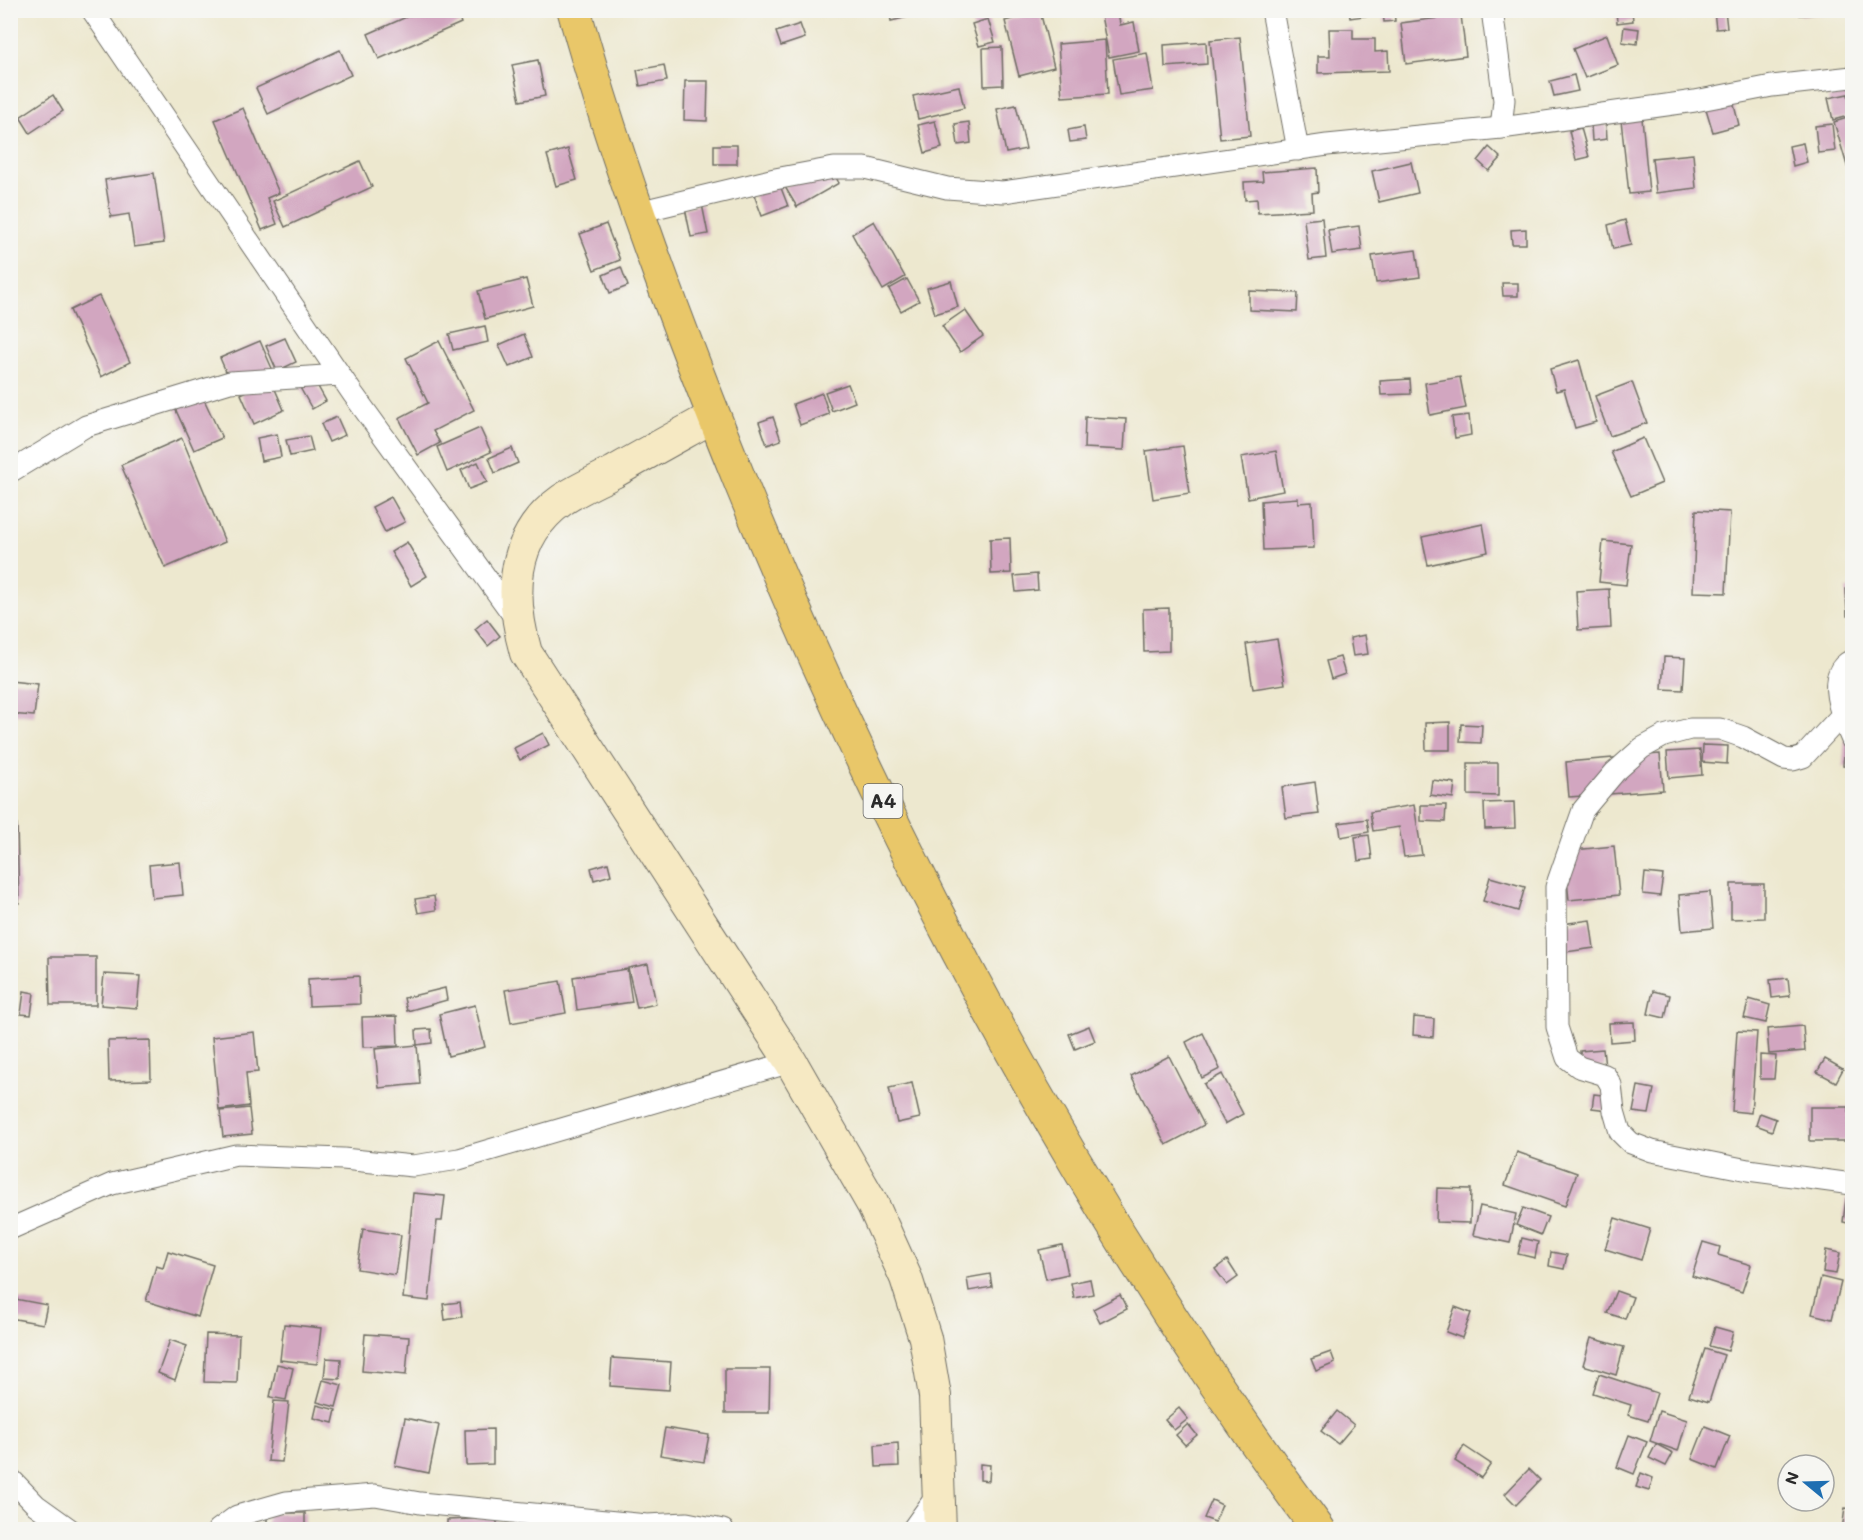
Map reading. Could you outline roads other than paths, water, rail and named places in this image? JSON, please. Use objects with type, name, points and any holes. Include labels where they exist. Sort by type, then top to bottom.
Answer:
[{"type":"highway","name":"A4","points":[[574,10],[638,212],[714,416],[794,612],[933,904],[993,1018],[1063,1140],[1200,1359],[1319,1530]]},
{"type":"main road","points":[[714,416],[561,501],[536,527],[521,554],[515,585],[516,619],[526,653],[791,1062],[873,1204],[906,1278],[925,1338],[935,1396],[941,1491],[940,1530]]},
{"type":"street","points":[[92,10],[340,375],[516,619]]},
{"type":"street","points":[[1272,10],[1298,150]]},
{"type":"street","points":[[1492,10],[1504,100],[1501,128]]},
{"type":"street","points":[[638,212],[775,179],[834,168],[865,168],[947,188],[1003,192],[1298,150],[1501,128],[1695,101],[1772,86],[1852,77]]},
{"type":"street","points":[[10,472],[86,426],[230,382],[340,375]]},
{"type":"street","points":[[1852,660],[1843,665],[1837,674],[1841,716],[1852,740]]},
{"type":"street","points":[[1841,716],[1803,758],[1784,759],[1743,737],[1720,729],[1690,729],[1664,736],[1642,748],[1615,772],[1583,810],[1556,887],[1557,1027],[1567,1058],[1579,1067],[1605,1075],[1611,1085],[1614,1111],[1620,1132],[1631,1143],[1652,1150],[1748,1170],[1852,1184]]},
{"type":"street","points":[[10,1229],[112,1184],[236,1155],[343,1159],[413,1166],[459,1159],[791,1062]]},
{"type":"street","points":[[10,1478],[36,1505],[71,1530]]},
{"type":"street","points":[[912,1530],[941,1491]]},
{"type":"street","points":[[218,1530],[237,1516],[286,1502],[375,1495],[432,1504],[647,1525],[687,1523],[723,1530]]}]
